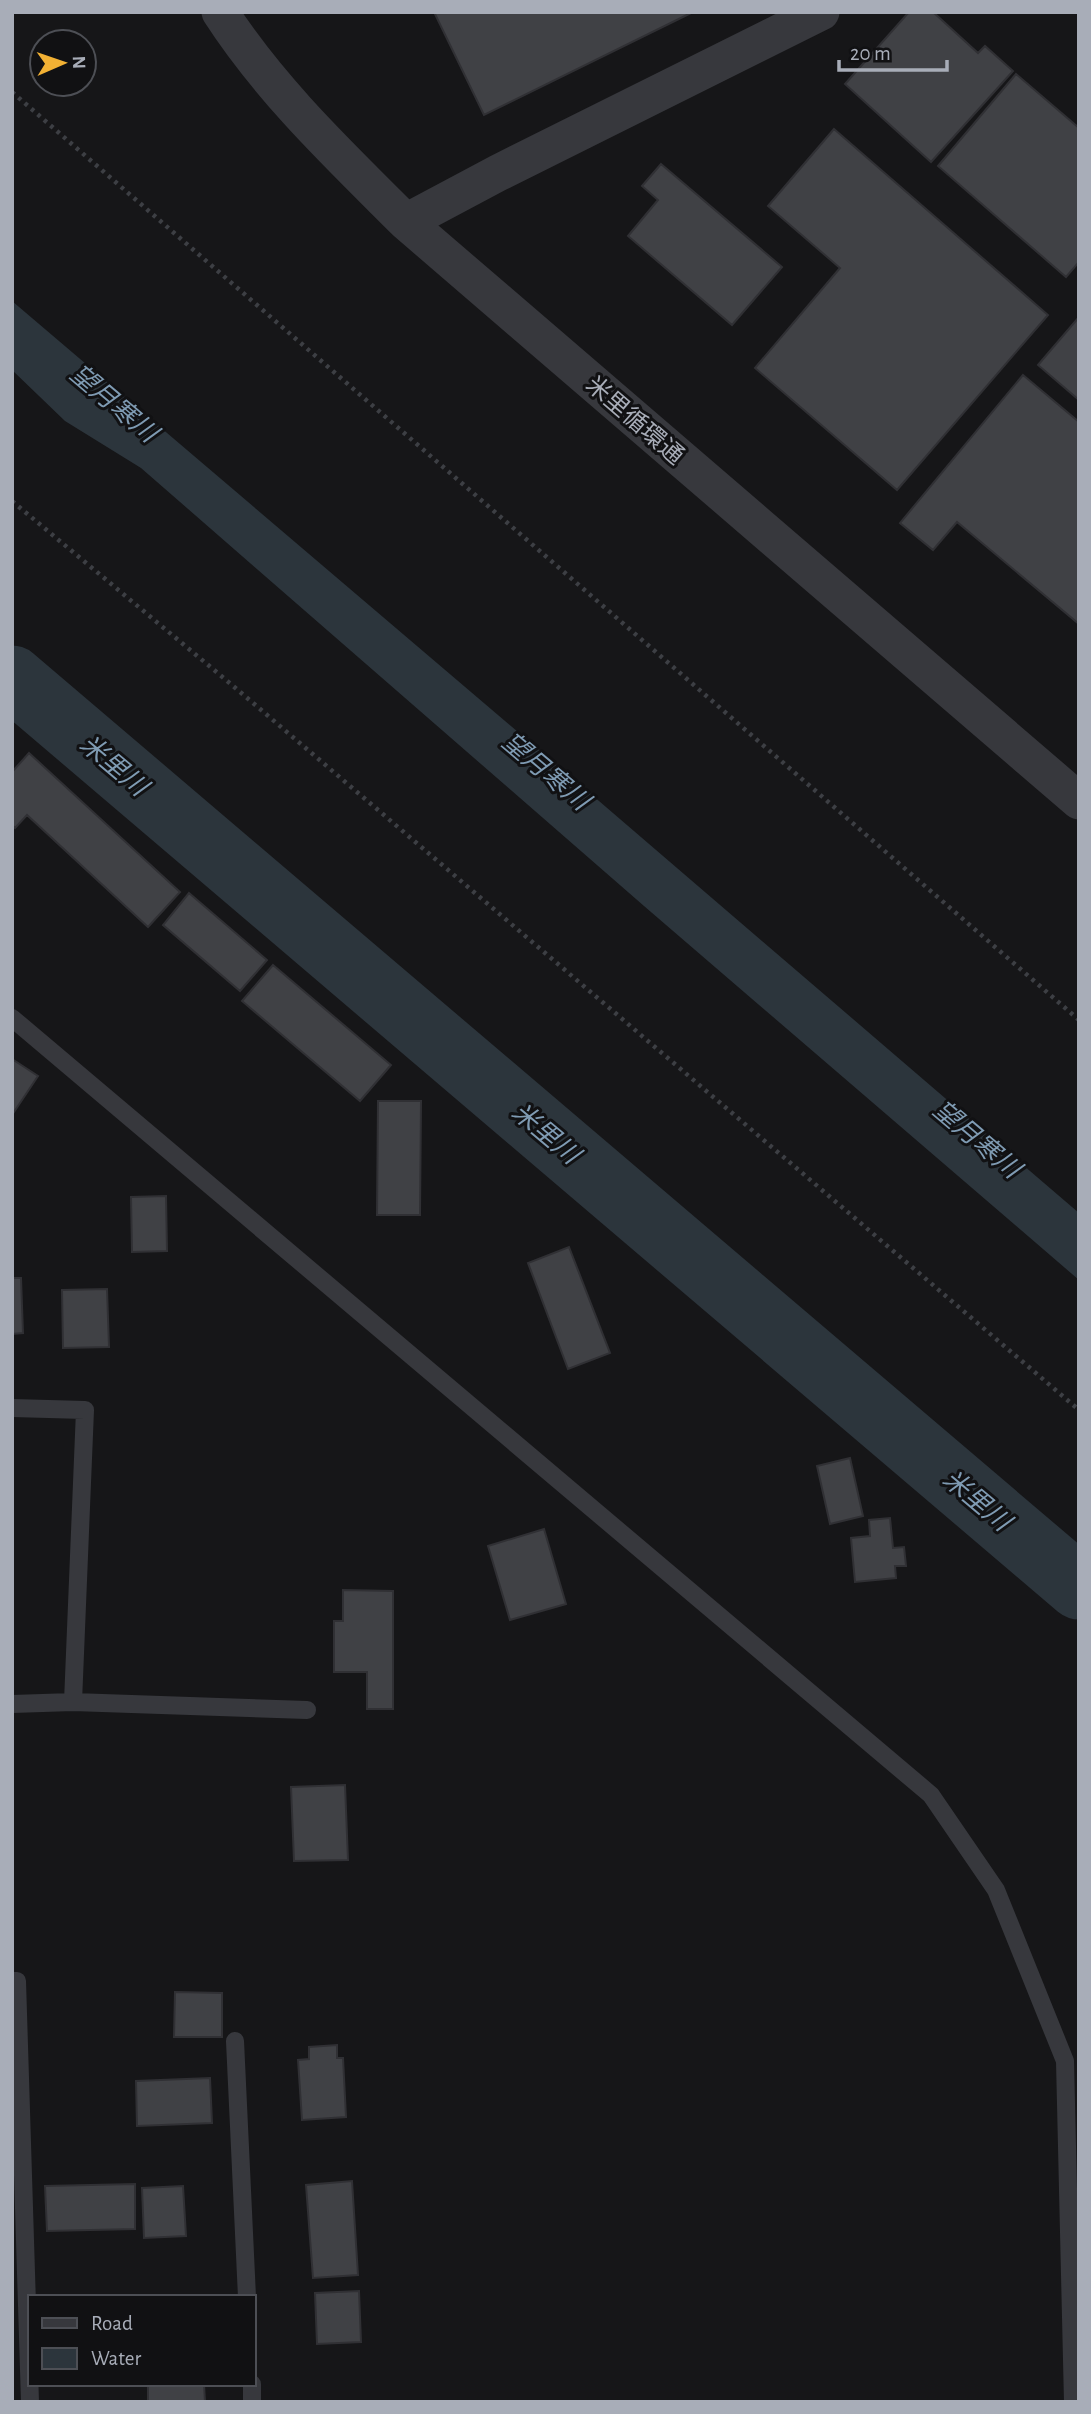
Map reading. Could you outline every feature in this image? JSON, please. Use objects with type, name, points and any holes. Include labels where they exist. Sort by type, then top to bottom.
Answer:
[{"type":"street","name":"米里循環通","points":[[220,12],[238,40],[321,137],[406,222],[1079,801]]},
{"type":"street","points":[[406,222],[498,173],[821,12]]},
{"type":"lane","points":[[12,1018],[931,1795],[996,1890],[1065,2061],[1073,2402]]},
{"type":"lane","points":[[12,1408],[85,1410],[73,1702]]},
{"type":"lane","points":[[12,1704],[73,1702],[307,1710]]},
{"type":"lane","points":[[12,1981],[17,1981],[28,2337]]},
{"type":"lane","points":[[235,2040],[247,2295]]},
{"type":"path","points":[[12,92],[1079,1020]]},
{"type":"path","points":[[12,501],[316,757],[1079,1410]]},
{"type":"water","name":"望月寒川","points":[[12,301],[1079,1213],[1079,1280],[141,468],[65,421],[12,370]]},
{"type":"building","points":[[434,12],[693,12],[484,115]]},
{"type":"building","points":[[909,12],[933,12],[978,53],[985,46],[1013,71],[931,162],[845,84]]},
{"type":"building","points":[[1016,74],[1079,128],[1079,262],[1066,277],[938,166]]},
{"type":"building","points":[[834,129],[1048,315],[897,490],[755,368],[840,268],[768,206]]},
{"type":"building","points":[[661,164],[782,267],[732,325],[628,236],[658,200],[642,186]]},
{"type":"building","points":[[1079,317],[1079,400],[1038,365]]},
{"type":"building","points":[[1023,375],[1079,422],[1079,624],[957,522],[933,550],[900,523]]},
{"type":"building","points":[[29,753],[180,892],[148,927],[27,815],[15,828],[12,825],[12,772]]},
{"type":"building","points":[[189,893],[267,960],[240,991],[163,925]]},
{"type":"building","points":[[273,965],[391,1065],[360,1101],[242,1001]]},
{"type":"building","points":[[12,1059],[38,1076],[12,1115]]},
{"type":"building","points":[[378,1101],[421,1101],[420,1215],[377,1215]]},
{"type":"building","points":[[166,1196],[167,1251],[132,1252],[131,1197]]},
{"type":"building","points":[[569,1247],[610,1353],[568,1369],[528,1263]]},
{"type":"building","points":[[12,1278],[21,1278],[23,1333],[12,1334]]},
{"type":"building","points":[[107,1289],[109,1347],[63,1348],[62,1290]]},
{"type":"building","points":[[850,1458],[863,1516],[830,1524],[817,1466]]},
{"type":"building","points":[[890,1518],[893,1548],[904,1547],[906,1566],[895,1566],[896,1578],[855,1582],[851,1538],[870,1536],[869,1520]]},
{"type":"building","points":[[544,1529],[566,1604],[510,1620],[488,1546]]},
{"type":"building","points":[[343,1590],[393,1591],[393,1709],[367,1709],[367,1672],[334,1672],[334,1621],[343,1621]]},
{"type":"building","points":[[345,1785],[348,1860],[294,1861],[291,1787]]},
{"type":"building","points":[[175,1992],[222,1993],[222,2037],[174,2037]]},
{"type":"building","points":[[337,2045],[337,2058],[343,2058],[346,2117],[302,2120],[298,2060],[309,2059],[309,2047]]},
{"type":"building","points":[[210,2078],[212,2123],[137,2126],[136,2081]]},
{"type":"building","points":[[352,2181],[358,2275],[313,2278],[306,2185]]},
{"type":"building","points":[[135,2184],[135,2229],[47,2231],[45,2186]]},
{"type":"building","points":[[183,2186],[186,2236],[144,2238],[142,2188]]},
{"type":"building","points":[[359,2291],[361,2342],[317,2344],[315,2293]]},
{"type":"building","points":[[148,2386],[204,2386],[205,2402],[148,2402]]},
{"type":"waterway","name":"米里川","points":[[12,678],[1079,1587]]}]
